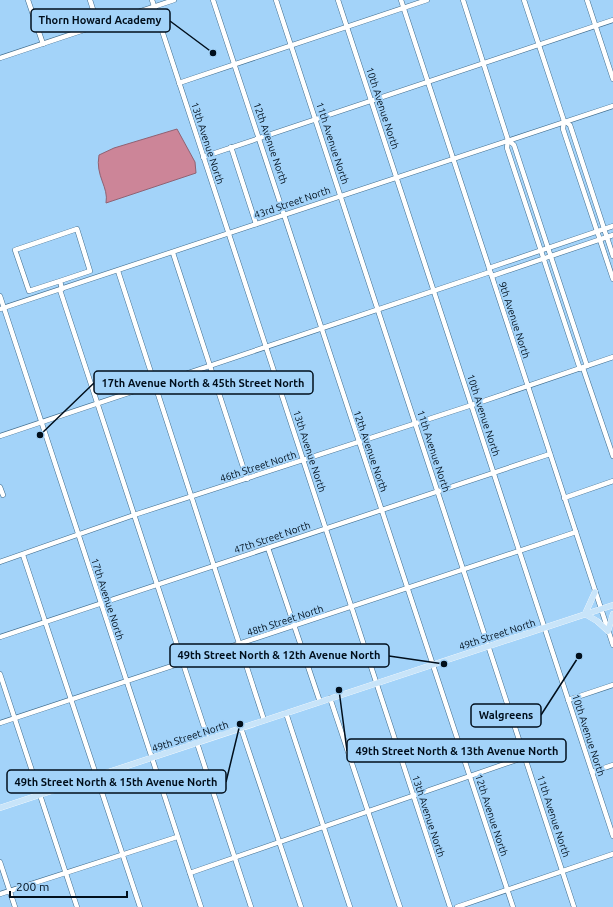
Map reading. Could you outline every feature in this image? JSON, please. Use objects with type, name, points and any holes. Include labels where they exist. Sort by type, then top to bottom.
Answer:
[{"type":"main road","points":[[595,592],[585,614],[597,621],[608,631],[613,614]]},
{"type":"main road","name":"49th Street North","points":[[0,808],[613,605]]},
{"type":"street","points":[[28,0],[43,44]]},
{"type":"street","points":[[90,0],[98,25]]},
{"type":"street","name":"13th Avenue North","points":[[152,0],[450,907]]},
{"type":"street","points":[[0,58],[174,0]]},
{"type":"street","name":"12th Avenue North","points":[[214,0],[286,214],[321,329],[513,907]]},
{"type":"street","name":"11th Avenue North","points":[[276,0],[574,907]]},
{"type":"street","name":"10th Avenue North","points":[[338,0],[613,836]]},
{"type":"street","name":"9th Avenue North","points":[[401,0],[613,645]]},
{"type":"street","points":[[179,83],[234,63],[427,0]]},
{"type":"street","points":[[463,0],[508,140],[507,148],[540,251],[583,368],[613,456]]},
{"type":"street","points":[[524,0],[564,121],[563,129],[613,279]]},
{"type":"street","points":[[587,0],[613,79]]},
{"type":"street","points":[[203,156],[372,102],[427,82],[539,46],[613,20]]},
{"type":"street","name":"43rd Street North","points":[[2,309],[173,253],[396,176],[453,159],[613,106]]},
{"type":"street","points":[[564,121],[570,125],[613,256]]},
{"type":"street","points":[[508,140],[514,145],[551,256],[583,368]]},
{"type":"street","points":[[231,147],[256,224]]},
{"type":"street","points":[[491,272],[540,251],[613,226]]},
{"type":"street","points":[[77,229],[90,271],[60,281],[29,291],[15,250],[77,229]]},
{"type":"street","points":[[0,436],[265,346],[321,329],[491,272],[551,256],[613,235]]},
{"type":"street","points":[[173,253],[247,479]]},
{"type":"street","points":[[118,271],[153,384],[264,720]]},
{"type":"street","points":[[60,281],[61,289],[156,585],[208,739]]},
{"type":"street","name":"17th Avenue North","points":[[0,296],[2,309],[42,422],[100,604],[201,907]]},
{"type":"street","name":"46th Street North","points":[[0,562],[78,536],[134,515],[472,406],[613,357]]},
{"type":"street","name":"47th Street North","points":[[0,637],[550,454]]},
{"type":"street","points":[[564,498],[613,481]]},
{"type":"street","points":[[0,487],[2,495]]},
{"type":"street","name":"48th Street North","points":[[0,723],[576,532]]},
{"type":"street","points":[[268,548],[320,702]]},
{"type":"street","points":[[23,555],[140,907]]},
{"type":"street","points":[[0,674],[77,907]]},
{"type":"street","points":[[568,700],[613,685]]},
{"type":"street","points":[[330,698],[400,907]]},
{"type":"street","points":[[286,713],[322,827],[350,907]]},
{"type":"street","points":[[241,728],[301,907]]},
{"type":"street","points":[[198,742],[251,907]]},
{"type":"street","points":[[190,873],[525,757]]},
{"type":"street","points":[[592,772],[613,765]]},
{"type":"street","points":[[0,894],[177,837]]},
{"type":"street","points":[[457,907],[562,870],[613,854]]},
{"type":"street","points":[[0,862],[15,907]]},
{"type":"shaded area","points":[[177,129],[195,162],[196,173],[106,203],[106,192],[99,169],[99,155],[114,148]]},
{"type":"place","name":"Thorn Howard Academy","points":[[213,53]]},
{"type":"place","name":"17th Avenue North & 45th Street North","points":[[40,435]]},
{"type":"place","name":"Walgreens","points":[[579,656]]},
{"type":"place","name":"49th Street North & 12th Avenue North","points":[[444,664]]},
{"type":"place","name":"49th Street North & 13th Avenue North","points":[[339,690]]},
{"type":"place","name":"49th Street North & 15th Avenue North","points":[[240,724]]}]
